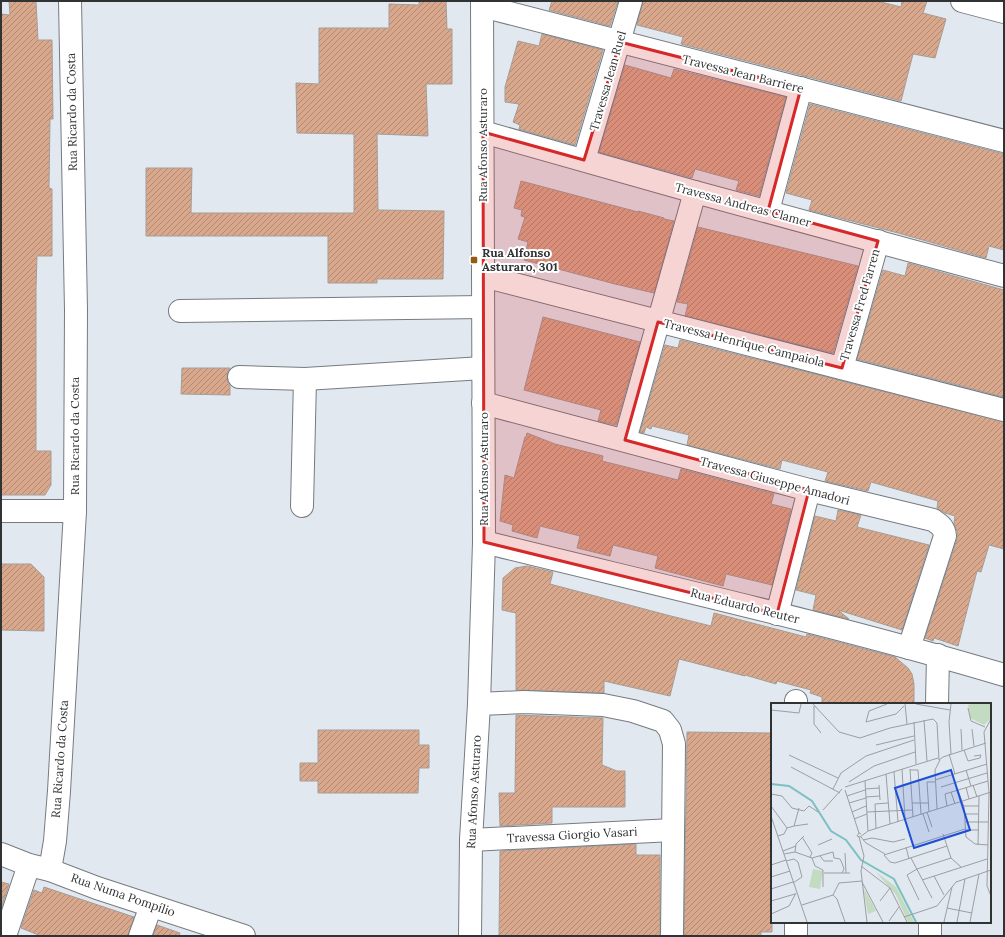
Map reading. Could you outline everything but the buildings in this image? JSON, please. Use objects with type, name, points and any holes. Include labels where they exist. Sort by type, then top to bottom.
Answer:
[{"type":"street","name":"Rua Ricardo da Costa","points":[[50,870],[55,841],[59,791],[75,512],[76,310],[70,1]]},
{"type":"street","name":"Travessa Jean Ruel","points":[[584,160],[631,1]]},
{"type":"street","points":[[963,1],[1004,12]]},
{"type":"street","name":"Travessa Jean Barriere","points":[[482,4],[620,42],[1004,140]]},
{"type":"street","name":"Rua Afonso Asturaro","points":[[470,936],[471,840],[479,704],[484,542],[482,4]]},
{"type":"street","points":[[768,211],[801,88]]},
{"type":"street","name":"Travessa Andreas Clamer","points":[[483,132],[695,192],[1004,276]]},
{"type":"street","points":[[625,440],[695,192]]},
{"type":"street","name":"Travessa Fred Farren","points":[[842,368],[878,242]]},
{"type":"street","name":"Travessa Henrique Campaiola","points":[[483,276],[1004,410]]},
{"type":"street","points":[[180,310],[483,307]]},
{"type":"street","points":[[239,377],[305,379],[483,368]]},
{"type":"street","points":[[302,506],[305,379]]},
{"type":"street","name":"Travessa Giuseppe Amadori","points":[[483,403],[809,490],[933,520],[941,525],[945,536],[909,648]]},
{"type":"street","points":[[777,614],[809,490]]},
{"type":"street","points":[[1,511],[75,512]]},
{"type":"street","name":"Rua Eduardo Reuter","points":[[484,542],[938,655],[1004,675]]},
{"type":"street","points":[[937,703],[938,655]]},
{"type":"street","points":[[479,704],[524,702],[603,705],[633,711],[663,721],[670,730],[674,744],[672,936]]},
{"type":"street","name":"Travessa Giorgio Vasari","points":[[471,840],[673,830]]},
{"type":"street","name":"Rua Numa Pompílio","points":[[1,854],[50,870],[97,888],[244,936]]},
{"type":"street","points":[[6,936],[29,864]]},
{"type":"street","points":[[140,936],[151,906]]},
{"type":"street","points":[[796,923],[796,936]]},
{"type":"street","points":[[930,923],[930,936]]},
{"type":"highlighted area","points":[[620,42],[801,88],[768,211],[878,241],[842,368],[658,322],[625,440],[809,490],[777,614],[484,542],[483,132],[584,160]]},
{"type":"place","name":"Rua Alfonso Asturaro, 301","points":[[474,260]]}]
